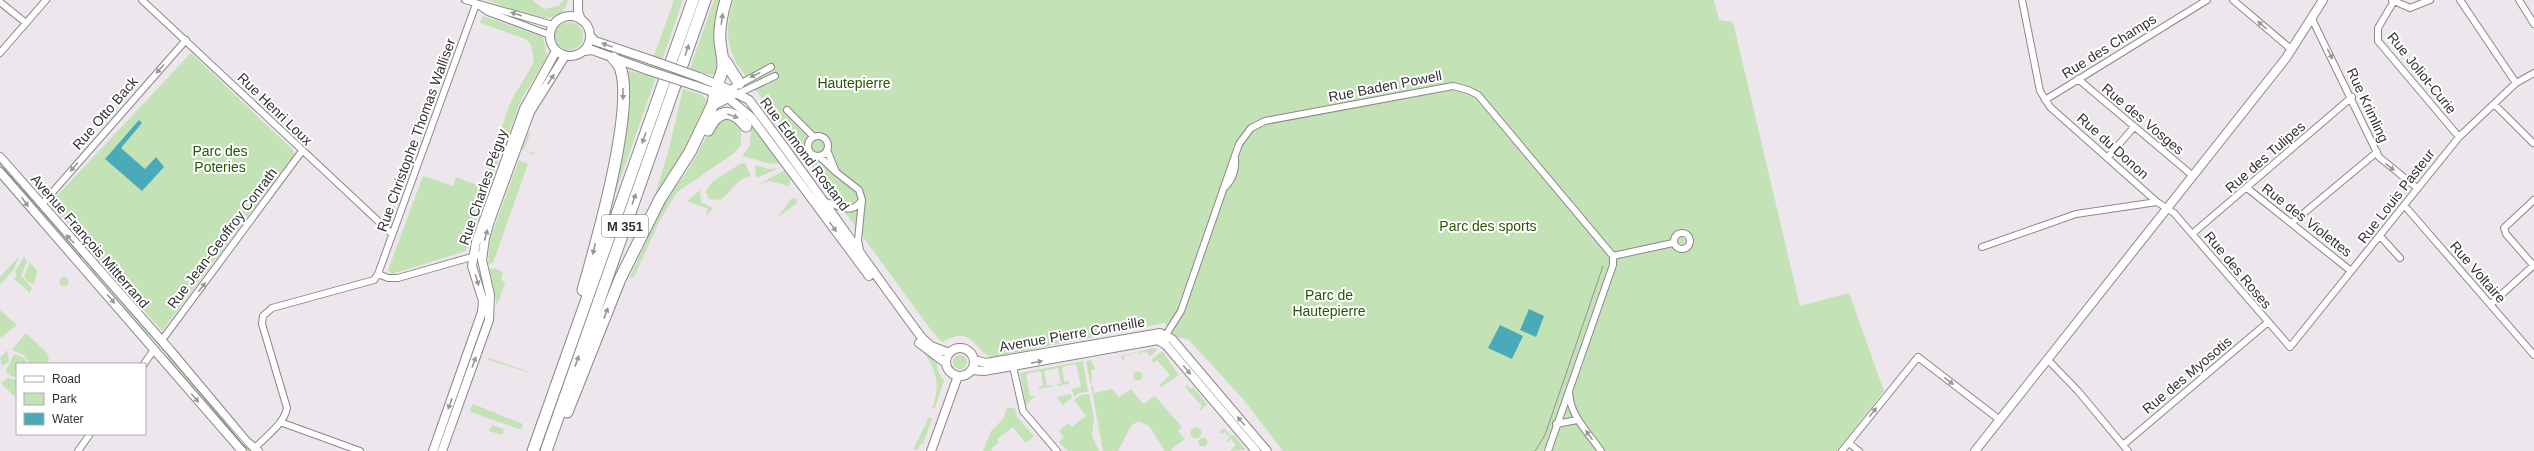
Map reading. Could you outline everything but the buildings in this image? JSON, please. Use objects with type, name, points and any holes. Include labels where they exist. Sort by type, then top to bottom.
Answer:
[{"type":"highway","name":"M 351","points":[[534,451],[693,0]]},
{"type":"highway","name":"M 351","points":[[546,451],[705,0]]},
{"type":"highway","points":[[551,451],[610,302],[660,200],[686,160],[724,71],[725,61],[720,34],[726,0]]},
{"type":"highway","points":[[530,451],[541,412],[586,280],[616,159],[624,93],[621,70],[613,58]]},
{"type":"highway","points":[[725,61],[740,89]]},
{"type":"highway","points":[[715,93],[727,93]]},
{"type":"highway","points":[[673,179],[693,158],[718,115],[733,115],[746,126]]},
{"type":"street","points":[[0,53],[46,0]]},
{"type":"street","name":"Rue Henri Loux","points":[[142,0],[392,234]]},
{"type":"street","points":[[465,0],[476,4],[491,6],[554,25]]},
{"type":"street","points":[[567,16],[581,20],[587,25],[590,36],[584,51],[572,57],[565,56],[556,51],[550,35],[554,25],[567,16],[575,0]]},
{"type":"street","points":[[578,0],[578,11],[581,20]]},
{"type":"street","points":[[2022,0],[2040,91],[2045,100]]},
{"type":"street","name":"Rue des Champs","points":[[2045,100],[2207,0]]},
{"type":"street","points":[[2233,0],[2292,50]]},
{"type":"street","points":[[1975,451],[2292,50],[2323,0]]},
{"type":"street","points":[[2393,1],[2413,8],[2430,0]]},
{"type":"street","points":[[2460,0],[2516,83]]},
{"type":"street","points":[[2519,0],[2534,24]]},
{"type":"street","name":"Rue Joliot-Curie","points":[[2393,1],[2378,28],[2378,41],[2459,137]]},
{"type":"street","points":[[0,2],[26,23]]},
{"type":"street","points":[[476,4],[488,12],[550,35]]},
{"type":"street","name":"Rue Christophe Thomas Walliser","points":[[378,274],[476,4]]},
{"type":"street","name":"Rue Krimling","points":[[2312,19],[2383,162],[2417,188]]},
{"type":"street","name":"Rue Edmond Rostand","points":[[590,36],[595,41],[699,77],[715,93]]},
{"type":"street","name":"Rue Otto Back","points":[[43,203],[186,40]]},
{"type":"street","name":"Rue Edmond Rostand","points":[[584,51],[592,50],[715,93],[727,93],[740,89],[922,338],[931,346],[949,353]]},
{"type":"street","name":"Rue Charles Péguy","points":[[433,451],[482,312],[483,301],[472,266],[473,256],[486,209],[529,98],[556,51]]},
{"type":"street","name":"Rue Charles Péguy","points":[[442,451],[489,320],[490,295],[482,254],[490,221],[524,124],[535,101],[565,56]]},
{"type":"street","points":[[740,89],[771,67]]},
{"type":"street","name":"Rue Louis Pasteur","points":[[2290,347],[2459,137],[2516,83],[2534,73]]},
{"type":"street","points":[[740,89],[775,76]]},
{"type":"street","name":"Rue des Vosges","points":[[2078,79],[2193,176]]},
{"type":"street","name":"Rue Baden Powell","points":[[1164,338],[1181,311],[1222,191],[1230,182],[1236,167],[1235,155],[1244,136],[1251,128],[1265,121],[1453,86],[1468,90],[1478,95],[1613,256]]},
{"type":"street","name":"Rue Edmond Rostand","points":[[727,93],[756,123],[912,335],[929,352],[946,363]]},
{"type":"street","name":"Rue des Tulipes","points":[[2192,234],[2352,97]]},
{"type":"street","name":"Rue du Donon","points":[[2045,100],[2050,107],[2157,202],[2167,208]]},
{"type":"street","points":[[2494,104],[2532,144]]},
{"type":"street","points":[[787,110],[813,136],[824,138],[828,143],[827,150],[836,172]]},
{"type":"street","points":[[2108,157],[2134,127]]},
{"type":"street","points":[[813,136],[808,143],[808,149],[812,154],[819,156],[859,190],[862,200],[858,240],[860,252]]},
{"type":"street","points":[[819,156],[827,150]]},
{"type":"street","name":"Rue Jean-Geoffroy Conrath","points":[[162,340],[302,151]]},
{"type":"street","points":[[2292,223],[2377,152]]},
{"type":"street","name":"Avenue François Mitterrand","points":[[0,157],[43,203],[64,232],[83,250],[124,300],[162,340],[246,441],[257,450]]},
{"type":"street","name":"Avenue François Mitterrand","points":[[0,172],[85,273],[136,327],[153,351],[242,451]]},
{"type":"street","name":"Rue des Violettes","points":[[2247,188],[2352,270]]},
{"type":"street","points":[[824,202],[846,210],[855,208],[862,200]]},
{"type":"street","points":[[2491,304],[2534,265],[2506,234],[2504,228],[2534,200]]},
{"type":"street","points":[[1982,247],[2076,214],[2157,202]]},
{"type":"street","name":"Rue Voltaire","points":[[2404,205],[2534,355]]},
{"type":"street","name":"Rue des Roses","points":[[2167,208],[2192,234],[2267,323],[2290,347]]},
{"type":"street","points":[[2380,236],[2400,258]]},
{"type":"street","points":[[1548,451],[1556,424],[1613,265],[1613,256],[1673,243]]},
{"type":"street","points":[[257,450],[280,422],[287,408],[262,324],[263,316],[272,308],[374,280],[378,274],[388,278],[398,278],[482,254]]},
{"type":"street","name":"Rue des Myosotis","points":[[2123,445],[2267,323]]},
{"type":"street","name":"Avenue Pierre Corneille","points":[[1164,338],[1256,451]]},
{"type":"street","name":"Avenue Pierre Corneille","points":[[974,360],[986,363],[1012,362],[1164,338],[1172,339],[1267,451]]},
{"type":"street","points":[[145,363],[162,340]]},
{"type":"street","points":[[931,451],[958,376],[971,370],[974,360],[969,351],[959,348],[949,353],[946,363],[948,369],[958,376]]},
{"type":"street","points":[[1842,451],[1918,357],[2000,420]]},
{"type":"street","points":[[2048,360],[2078,392],[2128,451]]},
{"type":"street","points":[[1012,362],[1023,411],[1057,451]]},
{"type":"street","name":"Avenue Pierre Corneille","points":[[971,370],[984,371],[1012,362]]},
{"type":"street","points":[[1568,390],[1570,406],[1577,420],[1601,451]]},
{"type":"street","points":[[1556,424],[1577,420]]},
{"type":"street","points":[[280,422],[360,451]]},
{"type":"street","points":[[78,451],[89,435]]},
{"type":"street","points":[[1849,443],[1859,451]]},
{"type":"green space","points":[[487,0],[532,0],[544,9],[558,6],[564,0],[568,0],[563,11],[555,16],[544,18],[520,13]]},
{"type":"green space","points":[[674,0],[683,0],[606,220],[625,126],[627,107],[626,70],[647,75]]},
{"type":"green space","points":[[714,0],[723,0],[722,61],[717,75],[705,74],[690,68]]},
{"type":"green space","name":"Parc des sports","points":[[734,0],[1714,0],[1719,20],[1733,22],[1800,306],[1849,293],[1884,391],[1837,451],[1283,451],[1243,399],[1189,340],[1177,337],[1164,323],[992,357],[985,353],[967,337],[953,337],[942,342],[934,334],[736,63],[728,38],[729,17]]},
{"type":"green space","points":[[483,16],[543,37],[547,57],[522,98],[489,185],[482,183],[511,101],[534,62],[531,45],[526,39],[480,23]]},
{"type":"green space","points":[[569,22],[579,26],[583,36],[579,46],[569,50],[559,46],[555,36],[559,26]]},
{"type":"green space","name":"Parc des Poteries","points":[[191,53],[293,150],[294,155],[162,331],[50,203]],"holes":[[[142,123],[120,148],[145,169],[105,159]]]},
{"type":"green space","points":[[683,89],[702,95],[708,102],[685,151],[654,198],[668,153]]},
{"type":"green space","points":[[730,117],[741,128],[741,145],[733,154],[677,192],[660,220],[634,277],[630,277],[665,201],[690,167],[713,124]]},
{"type":"green space","points":[[751,127],[753,127],[780,163],[771,164],[742,156],[750,145]]},
{"type":"green space","points":[[531,131],[524,150],[522,149],[528,133]]},
{"type":"green space","points":[[536,148],[534,155],[524,150],[534,153]]},
{"type":"green space","points":[[0,160],[35,198],[29,205],[0,170]]},
{"type":"green space","points":[[519,160],[528,164],[493,263],[488,264],[490,239]]},
{"type":"green space","points":[[745,163],[751,176],[737,183],[720,200],[709,199],[706,192],[712,182],[740,164]]},
{"type":"green space","points":[[755,165],[769,169],[779,168],[756,178]]},
{"type":"green space","points":[[785,170],[791,178],[789,186],[770,181],[759,184]]},
{"type":"green space","points":[[423,176],[453,186],[456,177],[487,189],[466,251],[392,274],[388,270]]},
{"type":"green space","points":[[700,190],[701,202],[713,208],[708,214],[706,214],[708,209],[687,201]]},
{"type":"green space","points":[[792,198],[796,199],[797,203],[777,218]]},
{"type":"green space","points":[[39,202],[85,255],[78,261],[33,209]]},
{"type":"green space","points":[[19,256],[14,269],[0,285],[0,277]]},
{"type":"green space","points":[[24,256],[27,262],[21,275],[32,288],[30,293],[14,279],[17,275],[15,272]]},
{"type":"green space","points":[[30,262],[37,271],[34,284],[28,282],[24,276]]},
{"type":"green space","points":[[94,266],[152,332],[145,338],[87,271]]},
{"type":"green space","points":[[494,268],[503,272],[501,278],[505,284],[497,305],[489,269]]},
{"type":"green space","points":[[64,277],[69,282],[64,287],[59,282]]},
{"type":"green space","points":[[0,310],[17,325],[2,337],[0,337]]},
{"type":"green space","points":[[26,333],[47,353],[49,359],[47,363],[29,363],[24,355],[12,350]]},
{"type":"green space","points":[[958,343],[966,345],[946,347]]},
{"type":"green space","points":[[968,345],[970,346],[982,359],[977,357],[974,351]]},
{"type":"green space","points":[[1154,348],[1158,349],[1148,358],[1149,353],[1141,352],[1139,357],[1139,352],[1124,356],[1124,360],[1122,361],[1121,356],[1106,359]]},
{"type":"green space","points":[[7,350],[9,362],[2,366],[0,358]]},
{"type":"green space","points":[[922,350],[937,361],[937,369],[944,381],[935,408],[932,408],[937,385],[936,378],[931,365]]},
{"type":"green space","points":[[1162,351],[1179,375],[1161,387],[1159,385],[1170,375],[1157,360],[1154,363],[1151,360]]},
{"type":"green space","points":[[170,353],[256,451],[244,451],[164,360]]},
{"type":"green space","points":[[14,354],[24,358],[27,363],[16,363],[16,377],[10,376],[6,371]]},
{"type":"green space","points":[[960,355],[965,357],[967,362],[965,367],[960,369],[955,367],[953,362],[955,357]]},
{"type":"green space","points":[[489,358],[540,376],[488,360]]},
{"type":"green space","points":[[1091,360],[1095,369],[1091,370],[1092,383],[1090,383],[1086,361]]},
{"type":"green space","points":[[1083,361],[1088,392],[1079,393],[1074,397],[1072,389],[1081,387],[1076,364],[1062,367],[1064,382],[1069,381],[1069,384],[1057,386],[1057,384],[1061,383],[1058,368],[1044,371],[1047,386],[1051,385],[1052,387],[1039,389],[1039,387],[1043,386],[1041,371],[1026,374],[1030,396],[1035,396],[1026,405],[1020,373]]},
{"type":"green space","points":[[1138,371],[1143,376],[1138,381],[1133,376]]},
{"type":"green space","points":[[8,378],[16,380],[15,397],[1,383]]},
{"type":"green space","points":[[1093,385],[1094,393],[1112,389],[1119,397],[1131,389],[1143,404],[1155,396],[1182,427],[1178,431],[1185,439],[1171,449],[1172,451],[1165,451],[1149,426],[1138,421],[1131,426],[1118,451],[1103,451],[1091,386]]},
{"type":"green space","points":[[1187,385],[1191,389],[1193,387],[1207,404],[1201,410],[1199,409],[1202,406],[1185,387]]},
{"type":"green space","points":[[1071,394],[1072,398],[1063,405],[1056,397]]},
{"type":"green space","points":[[1089,394],[1094,418],[1092,436],[1099,451],[1068,451],[1059,442],[1064,437],[1059,431],[1068,423],[1072,427],[1086,416],[1074,400],[1080,395]]},
{"type":"green space","points":[[473,404],[523,424],[521,430],[471,412],[470,409]]},
{"type":"green space","points":[[1007,408],[1015,408],[1017,417],[1034,436],[1026,443],[1013,427],[997,439],[999,442],[991,449],[992,451],[983,451],[991,431],[1003,419]]},
{"type":"green space","points":[[929,417],[932,419],[923,444],[920,444],[918,450],[913,450]]},
{"type":"green space","points":[[492,425],[504,429],[502,435],[489,431]]},
{"type":"green space","points":[[1194,428],[1198,428],[1200,429],[1200,437],[1194,438],[1191,435],[1191,431]]},
{"type":"green space","points":[[1224,428],[1232,437],[1234,435],[1246,450],[1230,451],[1236,445],[1231,439],[1227,442],[1226,441],[1230,437],[1225,432],[1221,434],[1219,432]]},
{"type":"green space","points":[[1203,437],[1208,442],[1203,447],[1198,442]]},
{"type":"water","points":[[139,120],[142,123],[121,148],[145,169],[156,157],[164,167],[142,191],[105,159]]},
{"type":"water","points":[[1529,309],[1544,316],[1536,337],[1520,330]]},
{"type":"water","points":[[1500,325],[1523,336],[1512,359],[1488,348]]},
{"type":"tram line","points":[[0,162],[251,451]]},
{"type":"tram line","points":[[1535,451],[1545,435],[1603,266]]},
{"type":"park label","name":"Hautepierre","points":[[854,83]]},
{"type":"park label","name":"Parc de Hautepierre","points":[[1329,304]]}]
